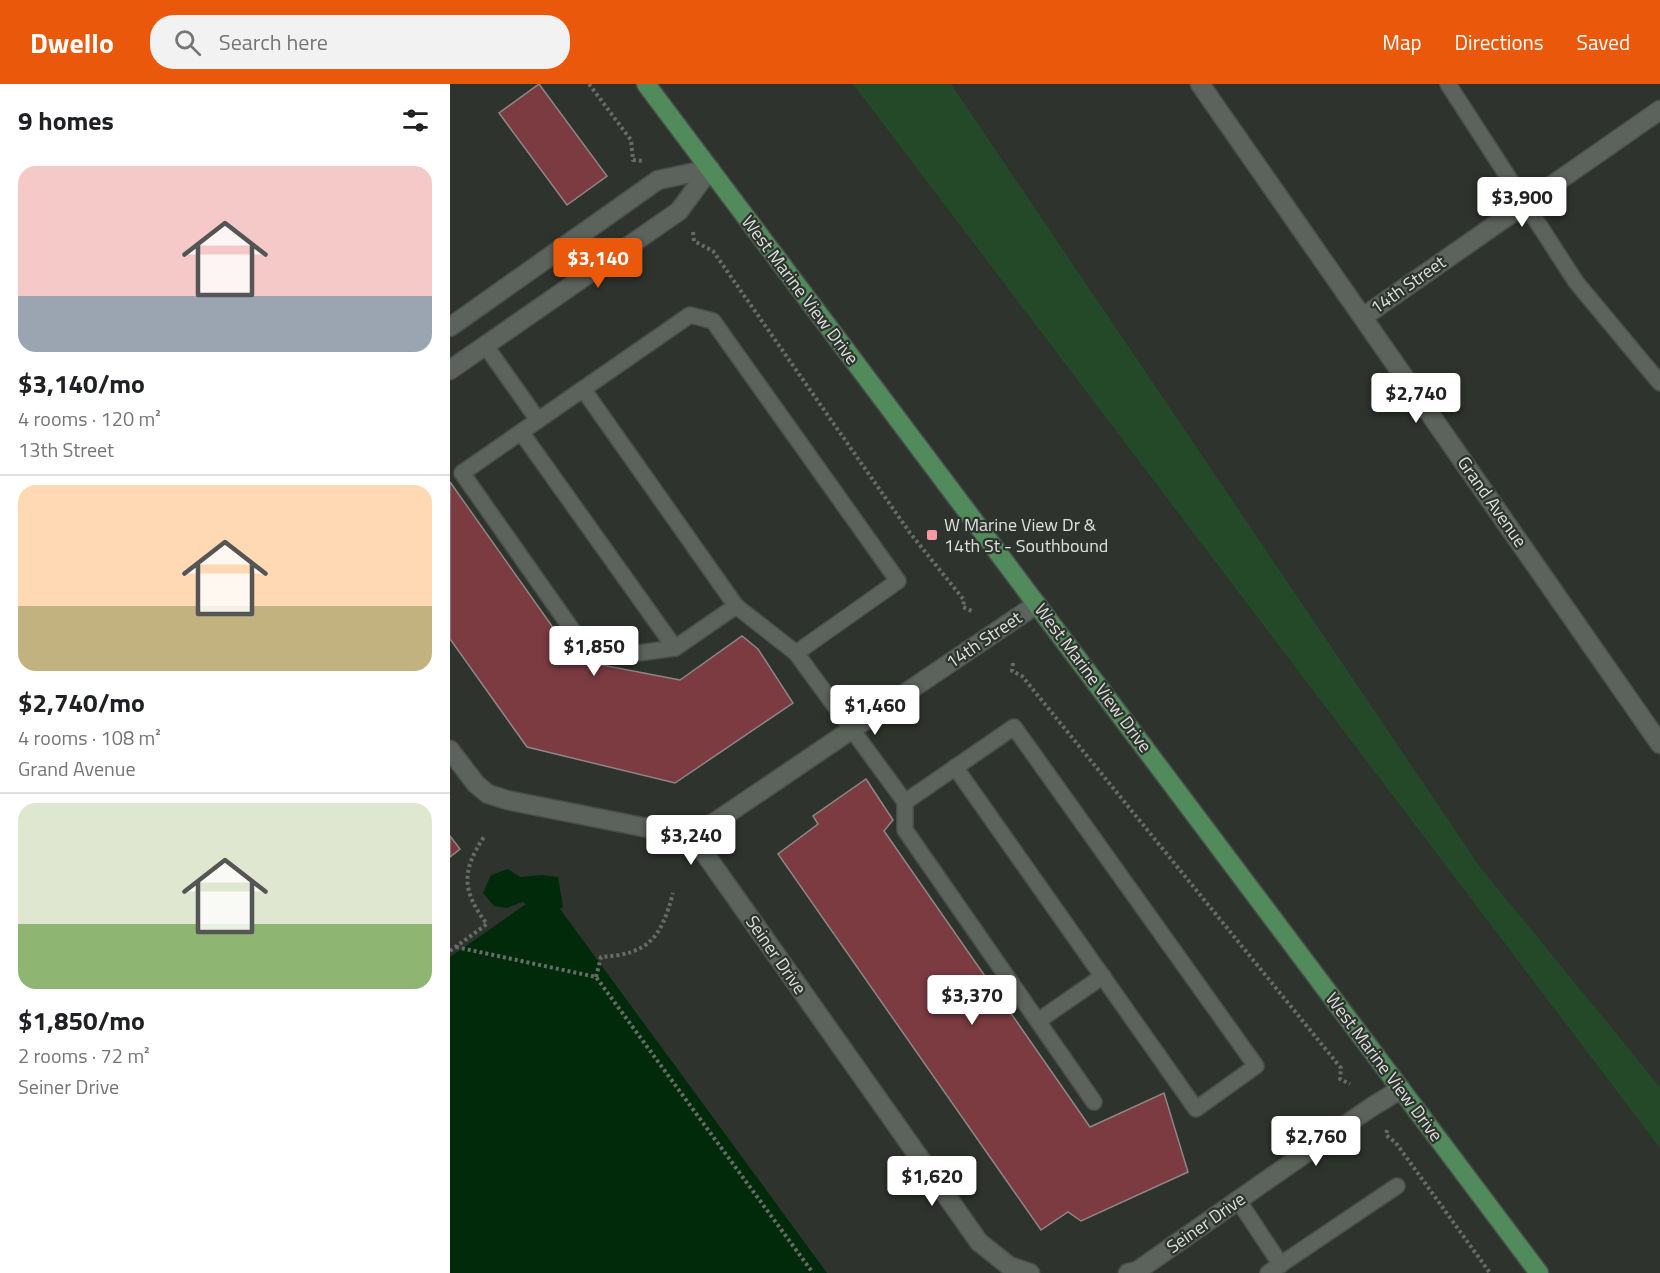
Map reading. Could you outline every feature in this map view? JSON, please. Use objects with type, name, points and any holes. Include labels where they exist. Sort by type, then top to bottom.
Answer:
[{"type":"main road","name":"West Marine View Drive","points":[[646,84],[1539,1273]]},
{"type":"street","name":"Grand Avenue","points":[[1200,84],[1660,744]]},
{"type":"street","name":"14th Street","points":[[1363,317],[1660,110]]},
{"type":"street","points":[[450,327],[658,180],[710,170]]},
{"type":"street","points":[[450,370],[679,211],[710,170]]},
{"type":"street","name":"14th Street","points":[[693,837],[1037,604]]},
{"type":"street","points":[[450,750],[476,784],[488,794],[507,800],[693,837]]},
{"type":"street","name":"Seiner Drive","points":[[693,837],[979,1242],[1009,1266],[1030,1273]]},
{"type":"street","name":"Seiner Drive","points":[[1128,1273],[1137,1271],[1370,1108],[1401,1089]]},
{"type":"lane","points":[[1448,84],[1576,282],[1660,382]]},
{"type":"lane","points":[[736,606],[675,648],[624,655],[578,638],[462,473],[690,315],[713,321],[898,581],[796,653]]},
{"type":"lane","points":[[485,345],[538,420]]},
{"type":"lane","points":[[583,388],[736,606],[796,653],[905,802],[905,830],[1094,1102]]},
{"type":"lane","points":[[521,432],[675,648]]},
{"type":"lane","points":[[905,802],[955,767],[1014,726],[1256,1066],[1196,1109],[955,767]]},
{"type":"lane","points":[[1038,1021],[1103,976]]},
{"type":"lane","points":[[1238,1200],[1275,1269],[1397,1185]]},
{"type":"path","points":[[589,84],[631,140],[633,160],[644,161]]},
{"type":"path","points":[[693,232],[694,241],[713,251],[910,532],[964,600],[963,608],[972,611]]},
{"type":"path","points":[[1012,663],[1012,671],[1022,676],[1341,1068],[1340,1079],[1350,1083]]},
{"type":"path","points":[[450,951],[487,924],[474,907],[466,887],[469,865],[484,837]]},
{"type":"path","points":[[596,977],[601,957],[624,956],[655,937],[666,920],[673,893]]},
{"type":"path","points":[[456,947],[596,977],[813,1273]]},
{"type":"path","points":[[1387,1130],[1386,1135],[1396,1143],[1490,1273]]},
{"type":"shaded area","points":[[853,84],[951,84],[1480,867],[1660,1087],[1660,1148]]},
{"type":"shaded area","points":[[508,869],[520,877],[542,875],[558,877],[563,907],[560,909],[827,1273],[450,1273],[450,957],[526,904],[522,902],[507,908],[494,906],[483,893],[491,875]]},
{"type":"building","points":[[539,84],[607,176],[567,205],[499,113]]},
{"type":"building","points":[[450,482],[576,660],[680,680],[742,636],[758,649],[793,703],[675,783],[527,747],[450,639]]},
{"type":"building","points":[[866,779],[893,820],[884,831],[1090,1127],[1164,1093],[1188,1172],[1081,1221],[1068,1212],[1041,1230],[778,854],[818,824],[813,816]]},
{"type":"building","points":[[450,836],[460,849],[450,857]]},
{"type":"place","name":"W Marine View Dr & 14th St - Southbound","points":[[932,535]]}]
